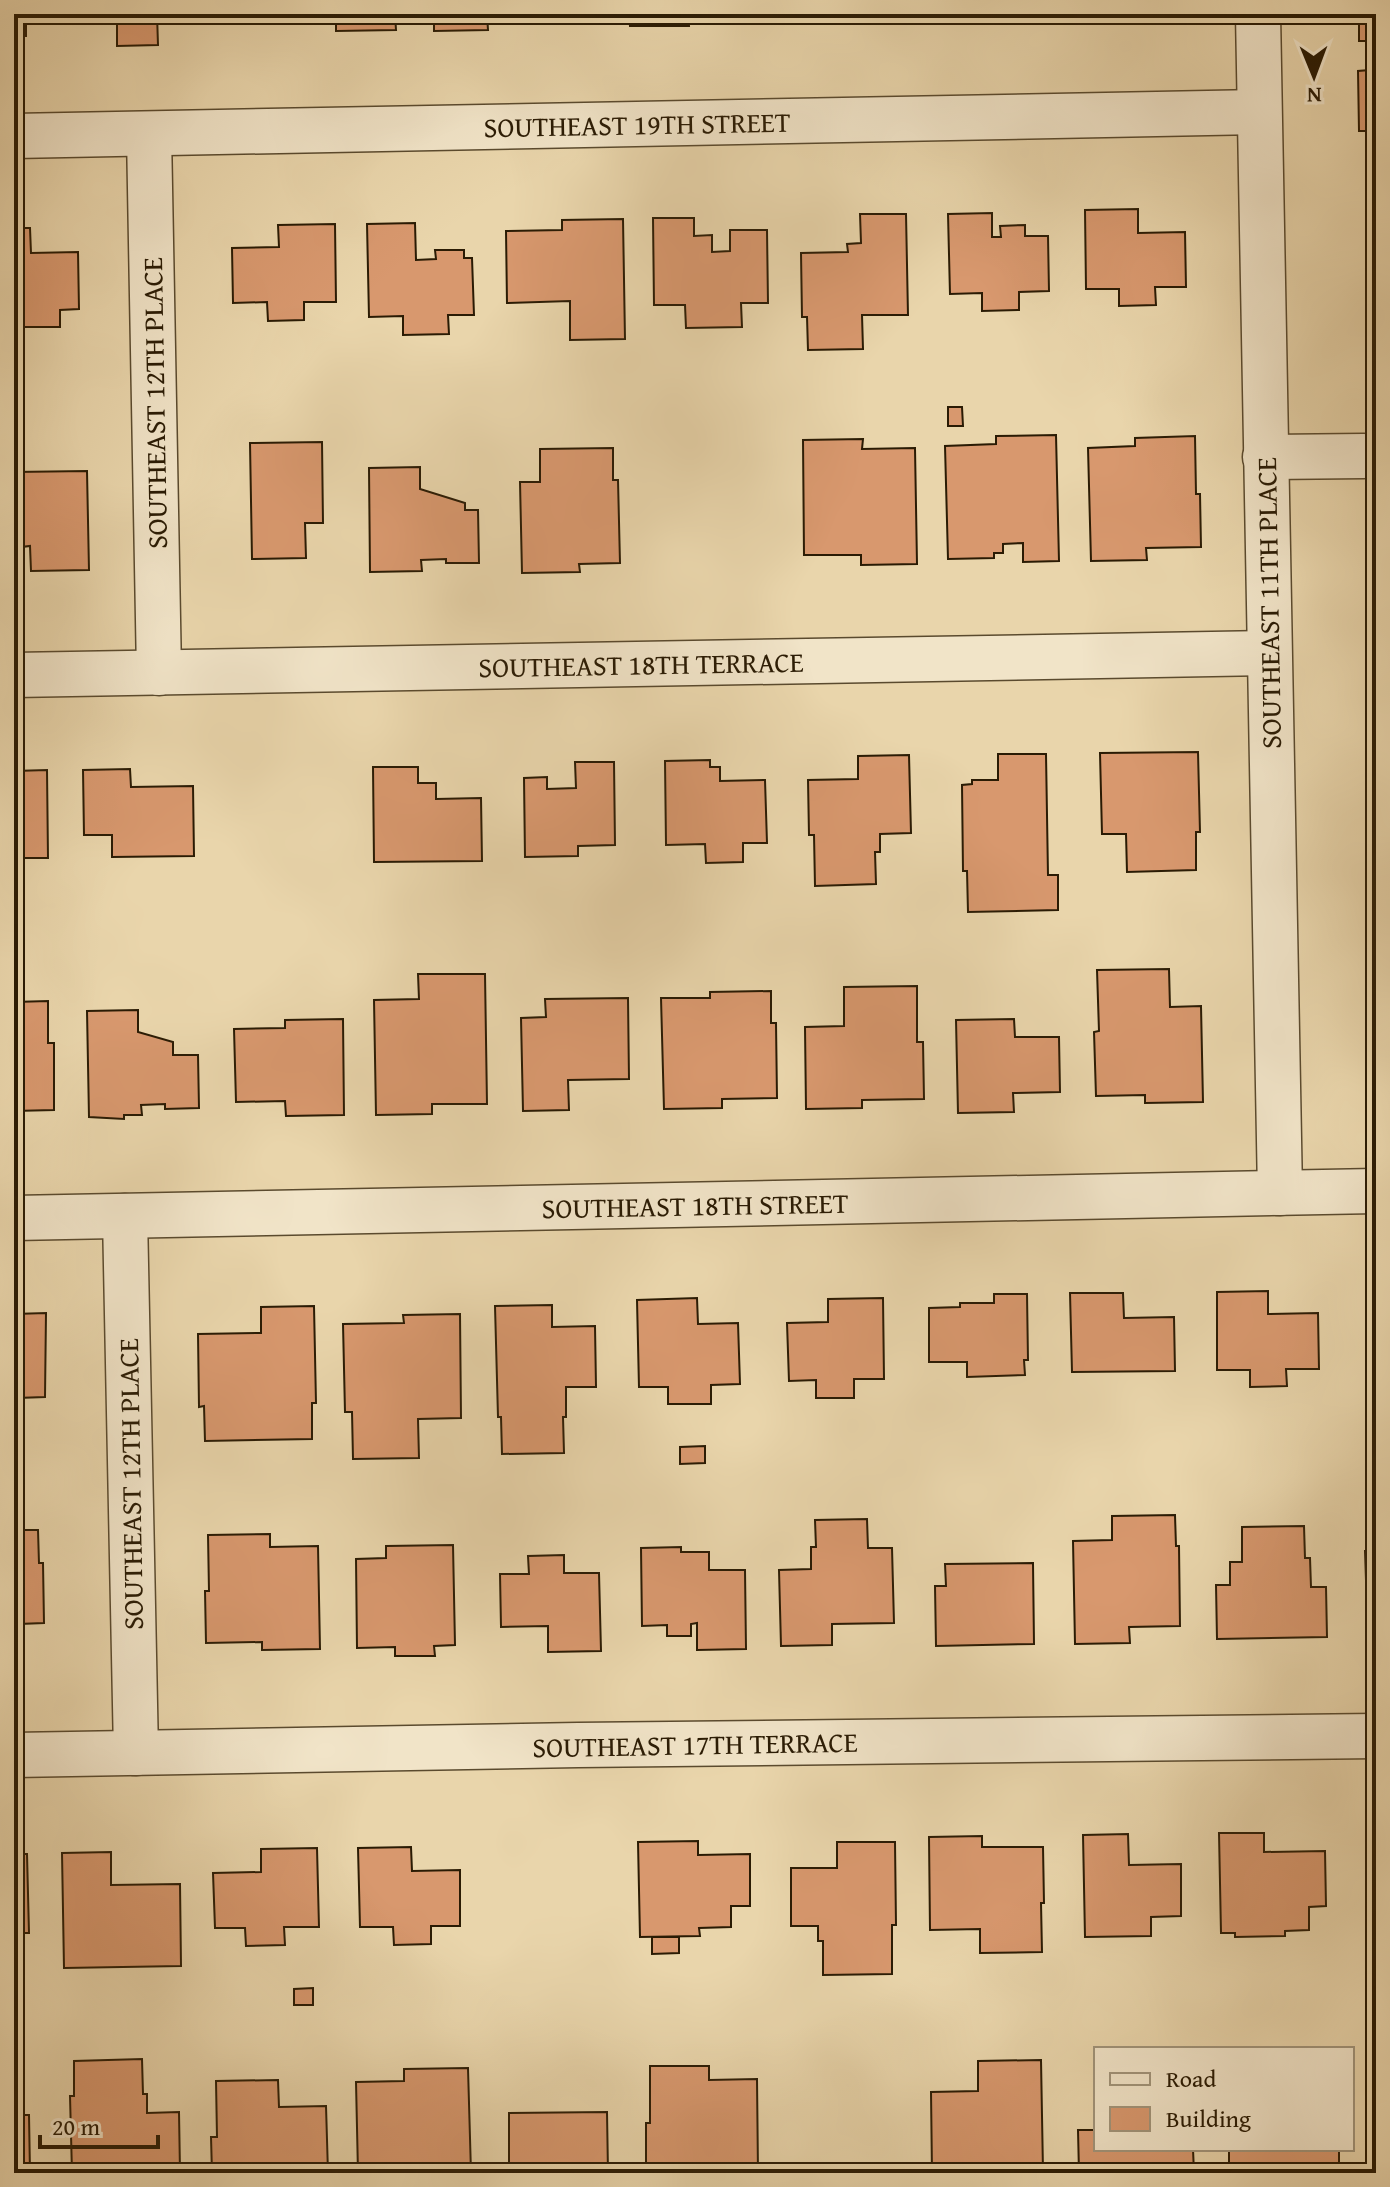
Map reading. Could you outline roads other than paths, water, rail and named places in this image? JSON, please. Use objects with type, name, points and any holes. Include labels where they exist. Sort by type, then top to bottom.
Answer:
[{"type":"street","name":"SOUTHEAST 11TH PLACE","points":[[1258,14],[1280,1193]]},
{"type":"street","name":"SOUTHEAST 19TH STREET","points":[[14,136],[1259,112]]},
{"type":"street","name":"SOUTHEAST 12TH PLACE","points":[[149,134],[159,673]]},
{"type":"street","points":[[1265,457],[1364,456]]},
{"type":"street","name":"SOUTHEAST 18TH TERRACE","points":[[14,675],[1268,653]]},
{"type":"street","name":"SOUTHEAST 18TH STREET","points":[[14,1218],[1376,1191]]},
{"type":"street","name":"SOUTHEAST 12TH PLACE","points":[[125,1216],[136,1753]]},
{"type":"street","name":"SOUTHEAST 17TH TERRACE","points":[[14,1755],[1376,1736]]}]
